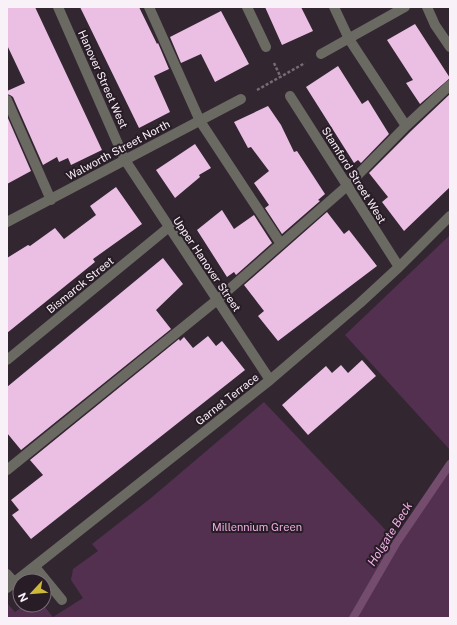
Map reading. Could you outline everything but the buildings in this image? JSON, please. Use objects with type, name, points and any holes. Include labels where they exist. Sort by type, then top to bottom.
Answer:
[{"type":"street","name":"Hanover Street West","points":[[58,7],[125,160]]},
{"type":"street","points":[[149,7],[200,121],[281,244]]},
{"type":"street","points":[[247,7],[266,46]]},
{"type":"street","points":[[334,7],[349,39],[406,126]]},
{"type":"street","points":[[321,54],[405,7]]},
{"type":"street","points":[[427,7],[435,25],[450,47]]},
{"type":"street","points":[[7,470],[217,300],[347,186],[406,126],[450,85]]},
{"type":"street","name":"Stamford Street West","points":[[290,96],[399,268]]},
{"type":"street","name":"Walworth Street North","points":[[7,222],[241,99]]},
{"type":"street","points":[[7,100],[51,200]]},
{"type":"street","name":"Upper Hanover Street","points":[[125,160],[168,228],[270,380]]},
{"type":"street","name":"Garnet Terrace","points":[[11,586],[270,380],[399,268],[450,216]]},
{"type":"street","name":"Bismarck Street","points":[[7,360],[168,228]]},
{"type":"street","points":[[35,567],[62,600]]},
{"type":"street","points":[[7,574],[11,586]]},
{"type":"path","points":[[241,99],[321,54]]},
{"type":"green space","points":[[450,235],[450,450],[345,335]]},
{"type":"green space","name":"Millennium Green","points":[[264,402],[397,542],[450,460],[450,618],[7,618],[7,603],[12,609],[12,613],[50,613],[53,617],[83,598],[71,580],[73,569],[98,551],[92,544],[151,498]]},
{"type":"waterway","name":"Holgate Beck","points":[[353,618],[397,542],[450,464]]}]
